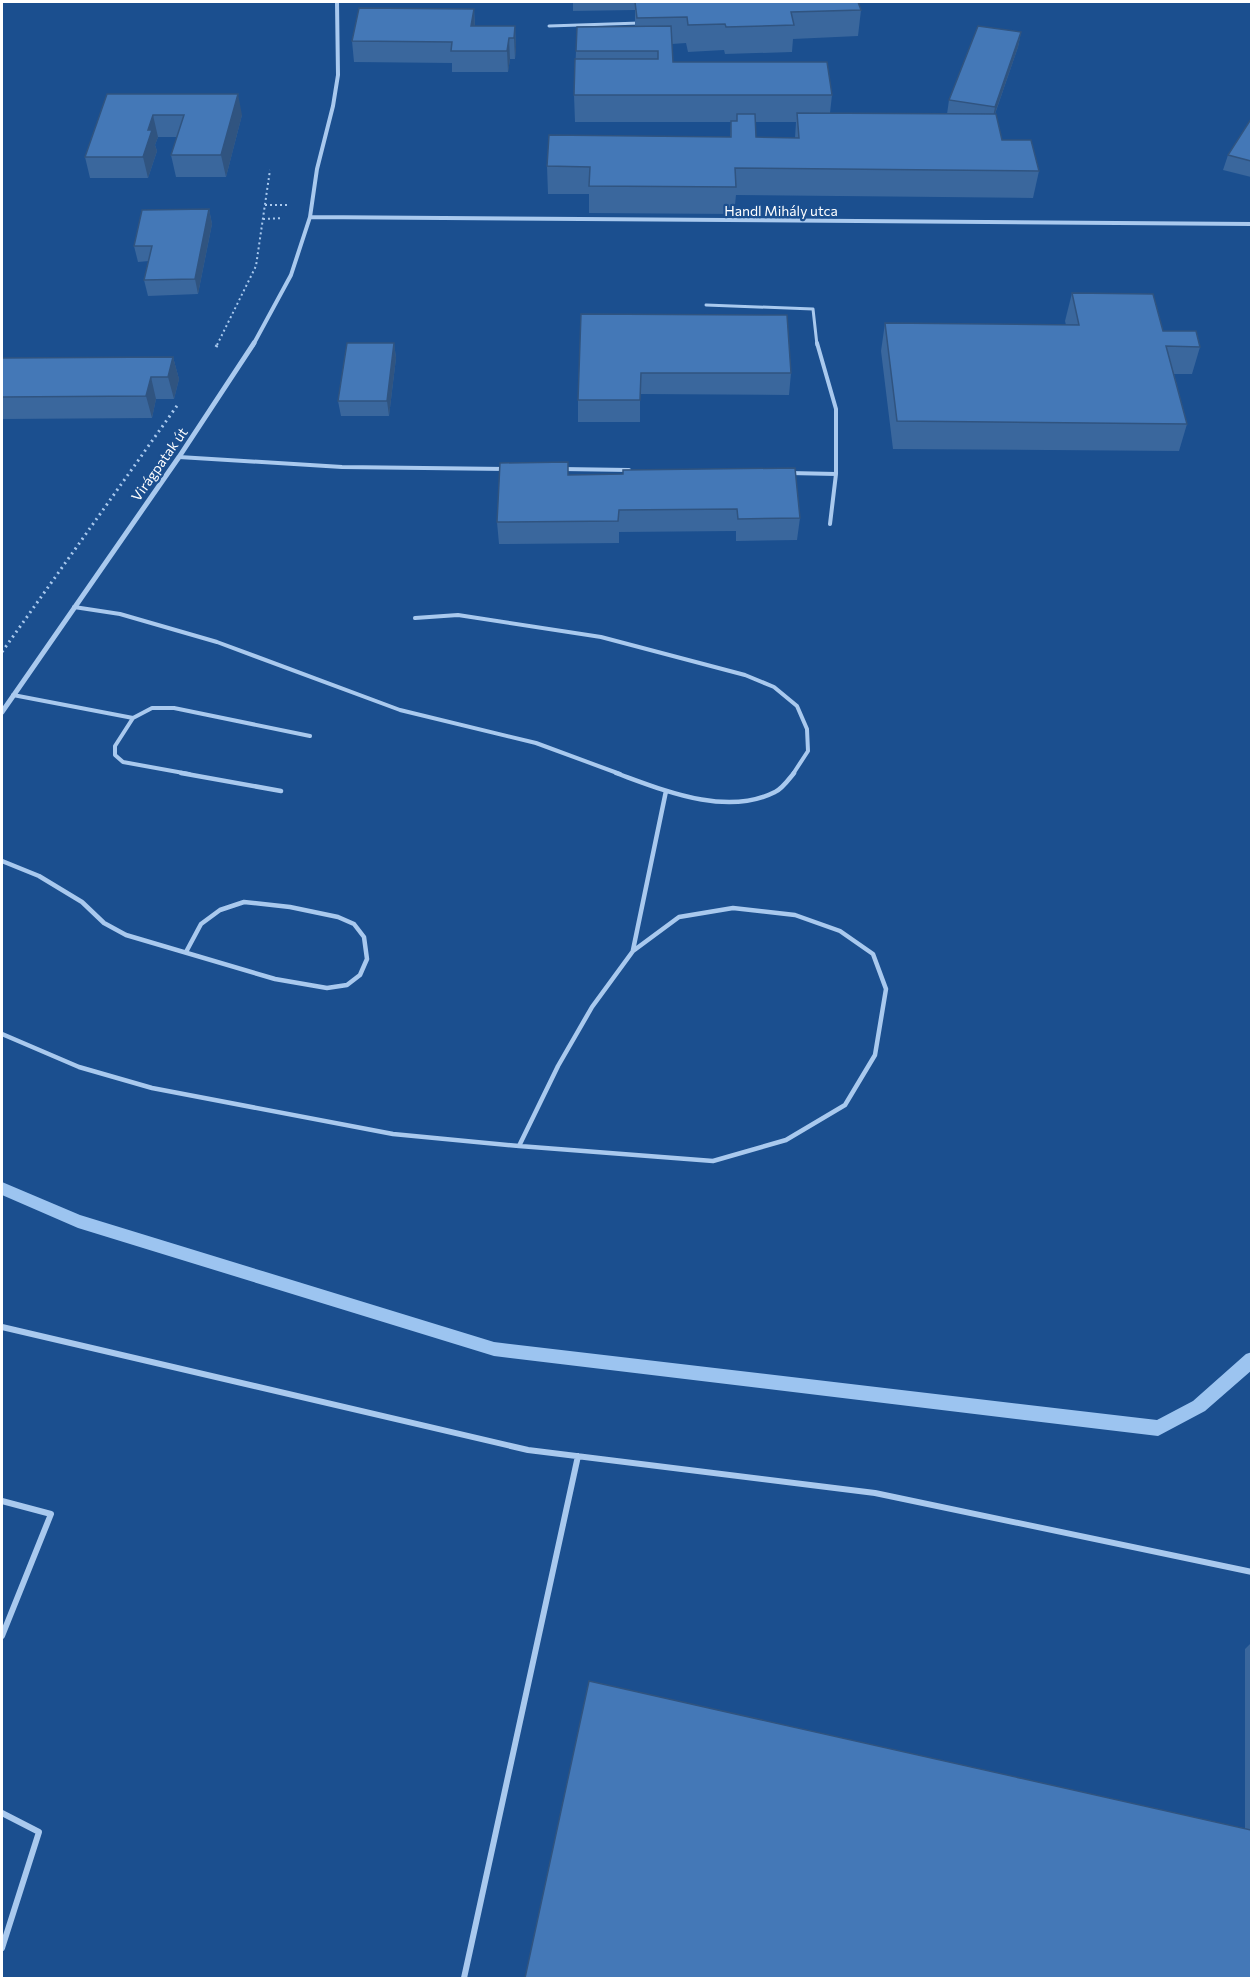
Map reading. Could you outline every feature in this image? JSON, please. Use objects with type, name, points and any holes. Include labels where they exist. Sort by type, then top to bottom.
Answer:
[{"type":"street","name":"Virágpatak út","points":[[2,712],[179,457],[256,338],[291,275],[310,217],[317,169],[329,127],[338,75],[337,2]]},
{"type":"street","name":"Handl Mihály utca","points":[[310,217],[1251,224]]},
{"type":"lane","points":[[549,26],[642,23]]},
{"type":"lane","points":[[706,305],[813,309],[817,344],[836,409],[836,474],[830,524]]},
{"type":"lane","points":[[179,457],[270,464],[512,469]]},
{"type":"lane","points":[[556,469],[638,470]]},
{"type":"lane","points":[[789,473],[836,474]]},
{"type":"lane","points":[[74,607],[120,614],[217,642],[400,710],[536,742],[666,791],[704,801],[747,801],[776,792],[794,773],[808,751],[807,729],[797,706],[774,687],[745,675],[602,637],[458,615],[415,618]]},
{"type":"lane","points":[[13,695],[133,718]]},
{"type":"lane","points":[[281,791],[123,762],[115,755],[115,746],[133,718],[144,710],[158,706],[310,736]]},
{"type":"lane","points":[[633,951],[666,791]]},
{"type":"lane","points":[[2,861],[39,876],[82,902],[104,924],[126,935],[275,979],[327,988],[347,985],[360,975],[367,959],[364,937],[354,924],[338,916],[290,907],[244,902],[220,910],[201,924],[186,952]]},
{"type":"lane","points":[[2,1034],[79,1067],[152,1088],[393,1134],[519,1146],[713,1161],[786,1140],[845,1105],[875,1055],[886,989],[873,954],[840,931],[795,915],[733,908],[679,917],[633,951],[592,1007],[558,1066],[519,1146]]},
{"type":"lane","points":[[2,1327],[528,1450],[875,1493],[1251,1572]]},
{"type":"lane","points":[[464,1978],[578,1456]]},
{"type":"lane","points":[[2,1501],[51,1514],[2,1636]]},
{"type":"lane","points":[[2,1813],[39,1832],[2,1948]]},
{"type":"path","points":[[211,357],[256,266],[270,170]]},
{"type":"path","points":[[2,651],[185,395]]},
{"type":"building","points":[[635,2],[858,2],[861,10],[791,12],[794,25],[726,27],[725,24],[688,25],[687,17],[637,18]]},
{"type":"building","points":[[359,8],[474,9],[471,26],[515,26],[514,38],[509,38],[507,51],[451,51],[452,42],[352,41]]},
{"type":"building","points":[[671,26],[673,62],[827,62],[832,95],[574,95],[575,59],[658,59],[658,51],[576,51],[577,27]]},
{"type":"building","points":[[978,26],[1021,32],[995,107],[949,100]]},
{"type":"building","points":[[107,94],[238,94],[221,155],[171,155],[184,115],[153,115],[148,130],[152,130],[143,157],[85,157]]},
{"type":"building","points":[[797,113],[996,114],[1002,140],[1031,140],[1039,171],[735,168],[736,187],[589,186],[590,167],[547,166],[549,135],[731,137],[731,121],[737,121],[737,114],[755,114],[756,137],[799,138]]},
{"type":"building","points":[[1251,119],[1251,161],[1228,155]]},
{"type":"building","points":[[209,209],[195,279],[144,280],[152,246],[134,246],[142,210]]},
{"type":"building","points":[[1072,293],[1153,294],[1163,331],[1196,331],[1200,347],[1166,346],[1187,424],[897,421],[885,323],[1079,325]]},
{"type":"building","points":[[581,314],[787,315],[791,373],[641,373],[640,400],[578,400]]},
{"type":"building","points":[[347,343],[394,343],[387,401],[338,401]]},
{"type":"building","points":[[173,357],[168,377],[151,377],[146,396],[2,397],[2,358]]},
{"type":"building","points":[[568,462],[568,475],[623,474],[623,470],[795,468],[800,518],[738,519],[737,509],[619,510],[618,521],[497,522],[500,463]]},
{"type":"building","points":[[589,1681],[1251,1830],[1251,1978],[525,1978]]},
{"type":"waterway","points":[[2,1188],[78,1221],[494,1349],[1158,1428],[1199,1406],[1252,1359]]}]
